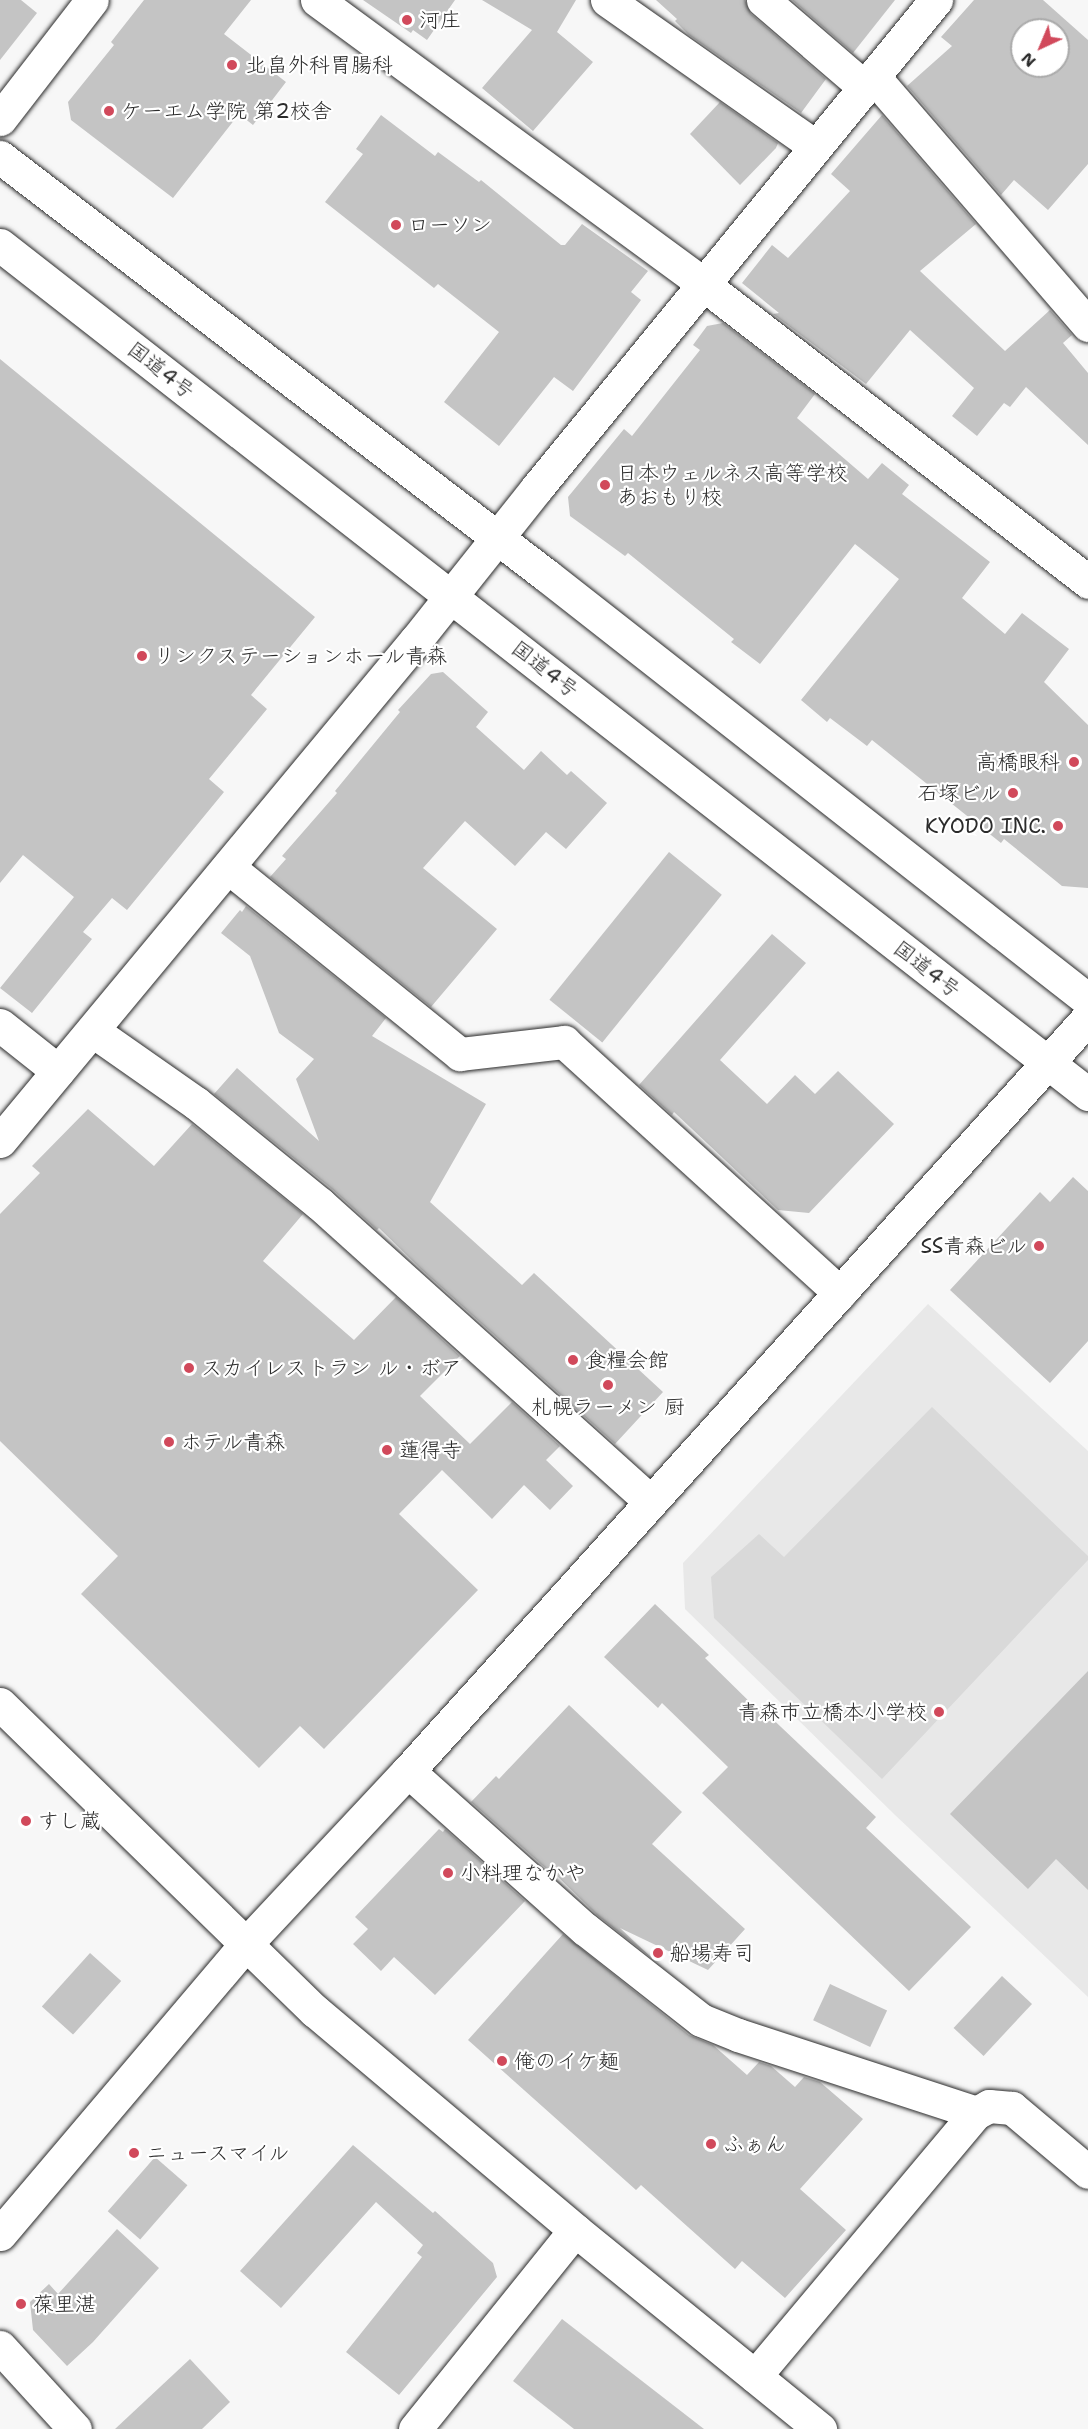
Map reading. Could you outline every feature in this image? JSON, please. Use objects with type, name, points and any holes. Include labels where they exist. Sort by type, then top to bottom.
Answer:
[{"type":"main road","points":[[0,119],[92,0]]},
{"type":"main road","points":[[316,0],[703,284],[1088,582]]},
{"type":"main road","points":[[607,0],[815,146]]},
{"type":"main road","points":[[763,0],[868,82],[1088,326]]},
{"type":"main road","points":[[0,1141],[451,596],[936,0]]},
{"type":"main road","points":[[0,157],[498,538],[1088,1000]]},
{"type":"main road","name":"国道4号","points":[[0,245],[1088,1094]]},
{"type":"main road","points":[[228,867],[460,1054],[564,1042],[840,1293]]},
{"type":"main road","points":[[0,2234],[245,1945],[408,1771],[1088,1018]]},
{"type":"main road","points":[[0,1025],[58,1071]]},
{"type":"main road","points":[[93,1031],[196,1103],[320,1204],[651,1502]]},
{"type":"main road","points":[[0,1704],[315,2011],[575,2230],[820,2429]]},
{"type":"main road","points":[[408,1771],[585,1929],[701,2020],[738,2035],[976,2113]]},
{"type":"main road","points":[[755,2376],[976,2113],[989,2106],[1012,2109],[1088,2172]]},
{"type":"main road","points":[[415,2429],[575,2230]]},
{"type":"main road","points":[[0,2347],[75,2429]]},
{"type":"shaded area","name":"青森市立橋本小学校","points":[[928,1304],[1088,1451],[1088,1997],[895,1815],[685,1609],[683,1563]]},
{"type":"shaded area","points":[[932,1407],[1088,1556],[1088,1560],[882,1779],[714,1618],[711,1577],[759,1534],[784,1557]]},
{"type":"building","points":[[0,0],[21,0],[37,13],[0,60]]},
{"type":"building","points":[[144,0],[251,0],[224,34],[286,82],[253,125],[239,114],[173,198],[71,120],[68,102],[114,45],[111,42]]},
{"type":"building","points":[[363,0],[455,0],[427,40],[413,30],[411,33]]},
{"type":"building","points":[[482,0],[576,0],[557,32],[593,62],[533,131],[482,88],[532,30]]},
{"type":"building","points":[[656,0],[745,0],[751,14],[826,79],[801,113],[689,35],[675,21],[677,19]]},
{"type":"building","points":[[792,0],[895,0],[853,53]]},
{"type":"building","points":[[974,0],[1043,0],[1063,18],[1010,18],[1010,78],[1070,78],[1070,24],[1088,40],[1088,164],[1048,210],[1014,180],[1001,195],[907,86],[952,46],[941,37]]},
{"type":"building","points":[[720,102],[778,143],[776,148],[740,185],[690,134]]},
{"type":"building","points":[[381,115],[435,156],[438,152],[479,182],[481,180],[561,245],[565,245],[582,224],[648,271],[631,292],[641,300],[573,391],[554,377],[499,446],[444,402],[499,332],[438,284],[434,288],[325,202],[363,154],[356,149]]},
{"type":"building","points":[[882,115],[976,224],[920,271],[1005,351],[1050,310],[1072,335],[1063,343],[1088,373],[1088,445],[1026,387],[1010,407],[1004,403],[977,436],[952,416],[974,388],[910,330],[866,384],[773,314],[779,313],[742,283],[772,245],[788,258],[850,191],[831,174]]},
{"type":"building","points":[[723,323],[815,394],[797,418],[868,479],[882,463],[909,485],[902,494],[990,562],[962,598],[1005,634],[1022,613],[1069,649],[1044,682],[1088,725],[1088,888],[1062,886],[1004,839],[1001,843],[872,740],[867,746],[830,718],[827,722],[801,700],[899,579],[855,544],[760,664],[731,642],[734,639],[628,553],[625,556],[570,516],[568,497],[624,429],[632,436],[700,350],[693,345],[707,326]]},
{"type":"building","name":"リンクステーションホール青森","points":[[0,359],[315,617],[251,695],[267,709],[209,779],[224,792],[127,910],[112,898],[83,932],[92,939],[32,1013],[0,988],[74,897],[23,855],[0,883]]},
{"type":"building","points":[[443,672],[488,712],[476,727],[524,770],[541,751],[567,775],[571,771],[607,803],[566,849],[546,832],[515,866],[465,821],[423,868],[497,929],[431,1007],[270,877],[286,859],[282,856],[337,793],[335,791],[400,712],[398,710],[431,674]]},
{"type":"building","points":[[669,852],[722,895],[602,1042],[549,1000]]},
{"type":"building","points":[[246,906],[386,1018],[372,1036],[486,1104],[430,1202],[522,1285],[534,1273],[663,1392],[615,1444],[422,1270],[379,1228],[377,1230],[332,1189],[214,1094],[237,1068],[319,1141],[296,1079],[314,1059],[279,1033],[250,956],[221,933]]},
{"type":"building","points":[[772,934],[806,963],[720,1060],[767,1104],[795,1075],[815,1094],[838,1071],[894,1124],[809,1213],[778,1210],[674,1112],[672,1115],[639,1085]]},
{"type":"building","name":"ホテル青森","points":[[88,1109],[154,1166],[192,1124],[303,1214],[263,1261],[354,1340],[396,1297],[460,1356],[420,1396],[470,1444],[512,1402],[560,1446],[546,1460],[573,1486],[550,1510],[524,1485],[492,1519],[442,1470],[399,1514],[478,1590],[324,1749],[300,1726],[259,1768],[81,1594],[118,1556],[0,1441],[0,1214],[40,1173],[32,1166]]},
{"type":"building","name":"SS青森ビル","points":[[1073,1177],[1088,1191],[1088,1341],[1050,1383],[950,1290],[1040,1192],[1050,1202]]},
{"type":"building","points":[[655,1604],[709,1655],[705,1658],[758,1710],[760,1707],[876,1817],[866,1828],[971,1927],[909,1991],[702,1793],[728,1767],[662,1703],[658,1708],[604,1657]]},
{"type":"building","points":[[1088,1671],[1088,1890],[1056,1859],[1028,1889],[950,1814]]},
{"type":"building","points":[[569,1705],[682,1812],[652,1844],[745,1929],[708,1970],[620,1928],[654,1960],[597,1915],[553,1872],[551,1873],[471,1802],[496,1776],[499,1779]]},
{"type":"building","points":[[439,1829],[443,1832],[445,1829],[525,1901],[435,1995],[394,1957],[381,1971],[353,1944],[368,1929],[355,1917]]},
{"type":"building","points":[[563,1934],[689,2035],[713,2045],[747,2075],[759,2062],[771,2066],[795,2087],[804,2077],[820,2082],[863,2119],[800,2189],[846,2230],[785,2298],[742,2261],[735,2269],[641,2185],[636,2190],[468,2040]]},
{"type":"building","points":[[90,1953],[121,1981],[73,2035],[42,2007]]},
{"type":"building","points":[[1002,1976],[1032,2004],[984,2056],[954,2028]]},
{"type":"building","points":[[830,1984],[887,2011],[870,2047],[813,2020]]},
{"type":"building","points":[[353,2145],[433,2213],[435,2211],[493,2263],[497,2277],[399,2395],[346,2352],[422,2257],[417,2253],[423,2245],[376,2202],[281,2308],[240,2271]]},
{"type":"building","points":[[155,2157],[187,2185],[140,2240],[108,2211]]},
{"type":"building","points":[[117,2229],[159,2268],[93,2342],[67,2366],[33,2330],[30,2302],[49,2284],[58,2294]]},
{"type":"building","points":[[562,2319],[704,2429],[574,2429],[513,2381]]},
{"type":"building","points":[[190,2359],[230,2402],[202,2429],[115,2429]]},
{"type":"place","name":"河庄","points":[[407,20]]},
{"type":"place","name":"北畠外科胃腸科","points":[[232,65]]},
{"type":"place","name":"ケーエム学院 第2校舎","points":[[109,111]]},
{"type":"place","name":"ローソン","points":[[396,225]]},
{"type":"place","name":"日本ウェルネス高等学校 あおもり校","points":[[605,485]]},
{"type":"place","name":"リンクステーションホール青森","points":[[142,656]]},
{"type":"place","name":"高橋眼科","points":[[1074,762]]},
{"type":"place","name":"石塚ビル","points":[[1013,793]]},
{"type":"place","name":"KYODO INC.","points":[[1058,826]]},
{"type":"place","name":"SS青森ビル","points":[[1039,1246]]},
{"type":"place","name":"食糧会館","points":[[573,1360]]},
{"type":"place","name":"スカイレストラン ル・ボア","points":[[189,1368]]},
{"type":"place","name":"札幌ラーメン 厨","points":[[608,1385]]},
{"type":"place","name":"ホテル青森","points":[[169,1442]]},
{"type":"place","name":"蓮得寺","points":[[387,1450]]},
{"type":"place","name":"青森市立橋本小学校","points":[[939,1712]]},
{"type":"place","name":"すし蔵","points":[[26,1821]]},
{"type":"place","name":"小料理なかや","points":[[448,1873]]},
{"type":"place","name":"船場寿司","points":[[658,1953]]},
{"type":"place","name":"俺のイケ麺","points":[[502,2061]]},
{"type":"place","name":"ふぁん","points":[[711,2144]]},
{"type":"place","name":"ニュースマイル","points":[[134,2153]]},
{"type":"place","name":"葆里湛","points":[[21,2304]]}]
